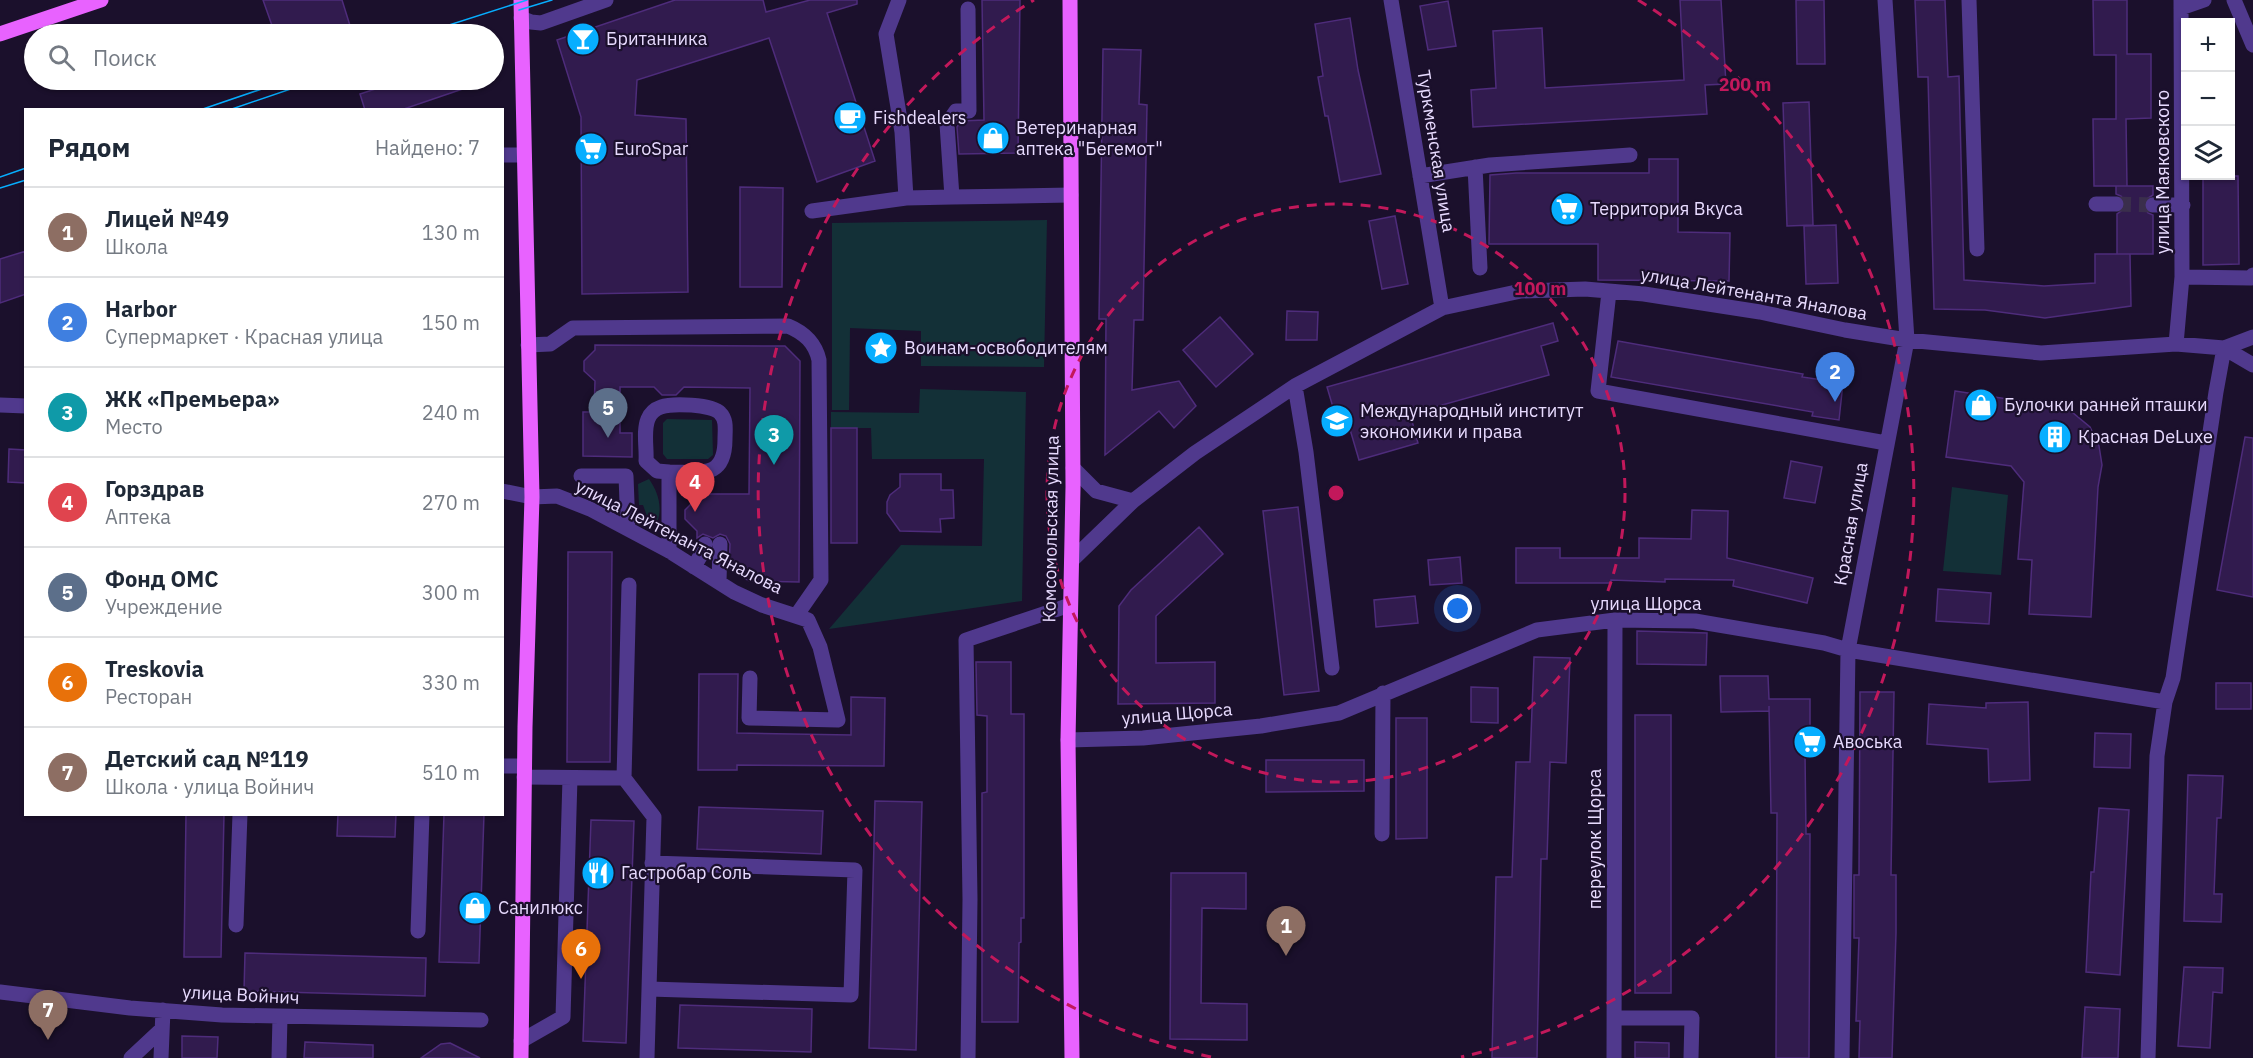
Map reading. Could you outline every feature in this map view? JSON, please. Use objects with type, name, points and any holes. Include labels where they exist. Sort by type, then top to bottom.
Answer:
[{"type":"main road","points":[[30,24],[101,0]]},
{"type":"main road","points":[[521,0],[532,497],[524,772],[521,1058]]},
{"type":"main road","name":"Комсомольская улица","points":[[1070,0],[1072,560],[1068,740],[1072,1058]]},
{"type":"main road","points":[[0,34],[24,26]]},
{"type":"street","points":[[522,18],[531,22],[541,22],[606,0]]},
{"type":"street","points":[[899,0],[886,34],[902,132],[906,198]]},
{"type":"street","name":"Туркменская улица","points":[[1391,0],[1442,308]]},
{"type":"street","name":"Красная улица","points":[[1842,1058],[1848,650],[1907,340],[1885,0]]},
{"type":"street","points":[[1969,0],[1977,249]]},
{"type":"street","points":[[2181,4],[2204,0]]},
{"type":"street","points":[[2234,0],[2253,45]]},
{"type":"street","name":"улица Маяковского","points":[[2176,344],[2182,278],[2181,4]]},
{"type":"street","points":[[952,197],[947,124],[956,111],[969,111],[968,9]]},
{"type":"street","points":[[1420,176],[1545,160],[1629,154]]},
{"type":"street","points":[[504,155],[524,155]]},
{"type":"street","points":[[1475,168],[1480,268]]},
{"type":"street","points":[[812,211],[906,198],[1071,195]]},
{"type":"street","points":[[2096,204],[2116,204]]},
{"type":"street","points":[[2153,205],[2183,205]]},
{"type":"street","points":[[2182,278],[2251,278],[2253,275]]},
{"type":"street","name":"улица Лейтенанта Яналова","points":[[1072,560],[1133,501],[1195,453],[1295,387],[1442,308],[1521,291],[1585,290],[1644,294],[1760,312],[1907,340],[2041,353],[2176,344],[2224,348],[2253,365]]},
{"type":"street","points":[[1609,292],[1598,391],[1886,443]]},
{"type":"street","points":[[528,345],[550,344],[573,328],[788,326],[809,339],[819,360],[821,580],[796,616]]},
{"type":"street","points":[[2148,1058],[2157,756],[2165,702],[2174,678],[2211,420],[2224,348],[2253,337]]},
{"type":"street","points":[[1295,387],[1306,452],[1332,668]]},
{"type":"street","points":[[0,405],[24,406]]},
{"type":"street","points":[[664,406],[715,408],[724,420],[725,453],[719,466],[710,471],[669,472],[657,471],[646,461],[647,422],[652,413],[664,406]]},
{"type":"street","points":[[1072,468],[1096,490],[1133,501]]},
{"type":"street","points":[[669,472],[669,551]]},
{"type":"street","points":[[580,476],[626,476],[628,529]]},
{"type":"street","name":"улица Лейтенанта Яналова","points":[[504,491],[532,497],[557,496],[590,509],[669,551],[762,605],[808,620],[820,647],[838,720],[749,718],[750,678]]},
{"type":"street","points":[[694,567],[703,552],[712,544],[719,582]]},
{"type":"street","points":[[628,585],[624,778],[654,817],[647,1058]]},
{"type":"street","points":[[968,1058],[970,899],[966,640],[1070,606]]},
{"type":"street","name":"улица Щорса","points":[[1068,740],[1143,738],[1262,726],[1339,713],[1538,630],[1615,620],[1695,621],[1824,643],[1848,650],[2165,702]]},
{"type":"street","name":"переулок Щорса","points":[[1614,1058],[1615,620]]},
{"type":"street","points":[[1382,834],[1383,693]]},
{"type":"street","points":[[504,767],[524,772],[570,778],[624,778]]},
{"type":"street","points":[[521,1041],[563,1017],[570,778]]},
{"type":"street","points":[[236,925],[240,816]]},
{"type":"street","points":[[418,931],[422,816]]},
{"type":"street","points":[[649,989],[851,995],[855,870],[652,863]]},
{"type":"street","name":"улица Войнич","points":[[0,992],[163,1010],[280,1017],[482,1020]]},
{"type":"street","points":[[161,1058],[163,1010]]},
{"type":"street","points":[[279,1058],[280,1017]]},
{"type":"street","points":[[1615,1018],[1692,1018],[1691,1058]]},
{"type":"street","points":[[131,1058],[161,1030]]},
{"type":"green space","points":[[1047,220],[1044,367],[921,366],[921,331],[850,328],[849,410],[832,410],[832,223]]},
{"type":"green space","points":[[920,389],[1026,392],[1022,601],[829,629],[901,545],[982,546],[984,459],[872,459],[871,428],[831,428],[831,412],[919,413]]},
{"type":"green space","points":[[667,419],[712,420],[713,455],[708,459],[667,459],[663,454],[663,423]]},
{"type":"green space","points":[[649,479],[659,500],[660,511],[657,523],[647,516],[643,505],[639,505],[638,484]]},
{"type":"green space","points":[[1952,487],[2008,495],[2001,575],[1943,571]]},
{"type":"building","points":[[263,0],[342,0],[350,24],[271,24]]},
{"type":"building","points":[[675,0],[763,0],[766,12],[810,0],[857,0],[857,4],[827,13],[875,161],[817,182],[769,38],[637,80],[635,115],[686,119],[688,292],[582,294],[581,117],[557,40]]},
{"type":"building","points":[[982,0],[1020,0],[1018,153],[959,154],[957,127],[961,121],[984,120]]},
{"type":"building","points":[[1680,0],[1721,0],[1726,84],[1705,85],[1707,114],[1473,127],[1471,90],[1496,88],[1493,31],[1542,28],[1545,88],[1684,80]]},
{"type":"building","points":[[1796,0],[1824,0],[1825,64],[1797,64]]},
{"type":"building","points":[[1915,0],[1945,0],[1948,77],[1959,76],[1964,280],[2044,286],[2095,283],[2095,254],[2130,254],[2131,306],[2045,318],[1985,310],[1934,309],[1928,77],[1918,77]]},
{"type":"building","points":[[2093,0],[2127,0],[2127,54],[2151,54],[2151,118],[2126,119],[2127,186],[2094,186],[2093,119],[2116,119],[2116,55],[2094,55]]},
{"type":"building","points":[[1448,1],[1456,46],[1428,50],[1420,6]]},
{"type":"building","points":[[1350,18],[1358,70],[1381,174],[1340,182],[1318,77],[1323,76],[1315,24]]},
{"type":"building","points":[[1103,49],[1141,50],[1139,104],[1147,105],[1143,320],[1134,320],[1132,390],[1179,381],[1196,406],[1174,428],[1159,411],[1105,455],[1106,319],[1099,319]]},
{"type":"building","points":[[372,90],[460,90],[407,108],[364,108],[360,94]]},
{"type":"building","points":[[1809,102],[1813,225],[1787,226],[1783,103]]},
{"type":"building","points":[[1649,159],[1678,159],[1678,232],[1730,233],[1729,281],[1598,280],[1598,244],[1489,244],[1490,175],[1649,173]]},
{"type":"building","points":[[2235,176],[2238,176],[2239,264],[2203,265],[2203,180],[2235,180]]},
{"type":"building","points":[[2116,186],[2153,186],[2153,195],[2145,200],[2143,206],[2148,213],[2153,215],[2153,254],[2117,254],[2117,214],[2124,209],[2126,203],[2121,196],[2116,194]]},
{"type":"building","points":[[740,187],[783,188],[782,287],[740,287]]},
{"type":"building","points":[[1395,216],[1408,284],[1382,289],[1369,221]]},
{"type":"building","points":[[1836,225],[1838,283],[1806,284],[1804,226]]},
{"type":"building","points":[[24,252],[24,295],[0,303],[0,259]]},
{"type":"building","points":[[1287,311],[1318,312],[1317,340],[1286,340]]},
{"type":"building","points":[[1220,317],[1253,354],[1216,387],[1183,350]]},
{"type":"building","points":[[1553,323],[1558,341],[1541,346],[1549,375],[1410,414],[1418,443],[1359,460],[1347,419],[1337,421],[1327,387]]},
{"type":"building","points":[[1618,341],[1843,383],[1839,420],[1812,416],[1813,412],[1611,377]]},
{"type":"building","points":[[595,345],[785,346],[800,361],[799,582],[749,581],[729,567],[730,544],[726,536],[720,534],[713,538],[703,534],[697,538],[697,531],[685,519],[685,510],[701,494],[749,494],[750,388],[684,387],[676,395],[662,395],[654,387],[620,387],[620,433],[632,433],[632,457],[583,456],[583,412],[594,412],[595,381],[584,371],[584,361],[595,350]]},
{"type":"building","points":[[1955,391],[2060,407],[2073,413],[2090,427],[2099,446],[2102,465],[2098,487],[2091,617],[2029,614],[2032,560],[2018,559],[2024,482],[2011,466],[1946,457]]},
{"type":"building","points":[[831,428],[857,428],[857,543],[831,543]]},
{"type":"building","points":[[2245,437],[2253,438],[2253,597],[2217,590]]},
{"type":"building","points":[[9,449],[24,450],[24,483],[8,482]]},
{"type":"building","points":[[1791,461],[1822,467],[1815,503],[1784,498]]},
{"type":"building","points":[[900,474],[941,474],[941,490],[953,490],[954,518],[940,519],[941,532],[900,531],[887,513],[887,502],[890,495],[900,487]]},
{"type":"building","points":[[1298,507],[1319,691],[1284,695],[1263,511]]},
{"type":"building","points":[[1692,510],[1728,511],[1727,558],[1813,578],[1807,603],[1733,586],[1734,580],[1665,579],[1665,582],[1611,580],[1611,583],[1516,583],[1516,548],[1560,548],[1560,558],[1639,558],[1639,538],[1691,539]]},
{"type":"building","points":[[1199,527],[1223,554],[1156,616],[1156,663],[1215,662],[1215,703],[1118,704],[1119,606],[1131,590]]},
{"type":"building","points":[[568,552],[612,552],[610,762],[567,762]]},
{"type":"building","points":[[1460,557],[1462,583],[1430,585],[1428,560]]},
{"type":"building","points":[[1938,589],[1991,593],[1989,624],[1936,621]]},
{"type":"building","points":[[1415,596],[1418,623],[1376,627],[1374,600]]},
{"type":"building","points":[[1637,631],[1707,633],[1706,665],[1637,664]]},
{"type":"building","points":[[1534,657],[1570,658],[1566,763],[1550,762],[1547,859],[1541,859],[1537,1058],[1492,1058],[1496,877],[1512,877],[1516,762],[1530,762]]},
{"type":"building","points":[[976,662],[1011,662],[1011,714],[1024,714],[1024,918],[1021,918],[1021,942],[1019,943],[1018,1022],[982,1022],[982,793],[987,792],[987,716],[977,715]]},
{"type":"building","points":[[699,674],[738,674],[737,733],[851,735],[851,697],[885,698],[884,766],[737,765],[737,770],[698,770]]},
{"type":"building","points":[[1720,676],[1768,676],[1769,699],[1810,699],[1810,753],[1805,753],[1806,834],[1810,834],[1809,1058],[1776,1058],[1777,813],[1771,813],[1769,706],[1769,711],[1721,712]]},
{"type":"building","points":[[2216,683],[2251,683],[2251,709],[2216,709]]},
{"type":"building","points":[[1471,687],[1498,688],[1498,723],[1471,722]]},
{"type":"building","points":[[1860,692],[1894,692],[1891,875],[1896,875],[1896,933],[1892,1058],[1859,1058],[1860,1021],[1856,1021],[1859,938],[1854,938],[1854,875],[1859,875]]},
{"type":"building","points":[[2028,702],[2030,780],[1989,782],[1988,749],[1927,744],[1929,704],[1986,708],[1986,703]]},
{"type":"building","points":[[1635,715],[1671,715],[1671,993],[1635,993]]},
{"type":"building","points":[[1396,718],[1427,718],[1427,838],[1396,839]]},
{"type":"building","points":[[2095,733],[2131,734],[2130,768],[2094,767]]},
{"type":"building","points":[[1266,760],[1364,760],[1364,791],[1266,792]]},
{"type":"building","points":[[2188,775],[2223,776],[2221,818],[2217,818],[2214,894],[2222,894],[2221,922],[2184,921]]},
{"type":"building","points":[[875,801],[922,802],[916,1050],[869,1048]]},
{"type":"building","points":[[699,807],[823,811],[821,854],[697,849]]},
{"type":"building","points":[[2099,808],[2129,810],[2120,975],[2086,972],[2091,872],[2094,872]]},
{"type":"building","points":[[186,816],[224,816],[221,957],[184,957]]},
{"type":"building","points":[[338,816],[396,816],[395,837],[337,836]]},
{"type":"building","points":[[444,816],[484,816],[479,963],[439,962]]},
{"type":"building","points":[[591,820],[634,821],[626,1043],[583,1041]]},
{"type":"building","points":[[1171,873],[1246,873],[1246,909],[1202,908],[1201,1003],[1247,1004],[1247,1040],[1170,1039]]},
{"type":"building","points":[[245,953],[426,958],[425,996],[244,991]]},
{"type":"building","points":[[2184,967],[2223,968],[2222,993],[2213,992],[2210,1048],[2178,1046]]},
{"type":"building","points":[[680,1005],[812,1009],[811,1052],[678,1048]]},
{"type":"building","points":[[2085,1007],[2120,1009],[2118,1058],[2082,1058]]},
{"type":"building","points":[[182,1036],[218,1037],[217,1058],[182,1058]]},
{"type":"building","points":[[305,1042],[373,1045],[373,1058],[304,1058]]},
{"type":"building","points":[[1635,1042],[1669,1043],[1669,1058],[1635,1058]]},
{"type":"building","points":[[450,1043],[480,1058],[421,1058],[441,1044]]},
{"type":"tunnel","points":[[2116,204],[2153,205]]},
{"type":"tram line","points":[[452,24],[527,0]]},
{"type":"tram line","points":[[519,10],[552,0]]},
{"type":"tram line","points":[[206,108],[259,90]]},
{"type":"tram line","points":[[235,108],[288,90]]},
{"type":"tram line","points":[[0,177],[24,169]]},
{"type":"tram line","points":[[0,188],[24,181]]},
{"type":"place","name":"Британника","points":[[583,39]]},
{"type":"place","name":"Fishdealers","points":[[850,118]]},
{"type":"place","name":"Ветеринарная аптека \"Бегемот\"","points":[[993,138]]},
{"type":"place","name":"EuroSpar","points":[[591,149]]},
{"type":"place","name":"Территория Вкуса","points":[[1567,209]]},
{"type":"place","name":"Воинам-освободителям","points":[[881,348]]},
{"type":"place","name":"Harbor","points":[[1835,402]]},
{"type":"place","name":"Булочки ранней пташки","points":[[1981,405]]},
{"type":"place","name":"Международный институт экономики и права","points":[[1337,421]]},
{"type":"place","name":"Красная DeLuxe","points":[[2055,437]]},
{"type":"place","name":"Фонд ОМС","points":[[608,438]]},
{"type":"place","name":"ЖК «Премьера»","points":[[774,465]]},
{"type":"place","name":"Горздрав","points":[[695,512]]},
{"type":"place","name":"Авоська","points":[[1810,742]]},
{"type":"place","name":"Гастробар Соль","points":[[598,873]]},
{"type":"place","name":"Санилюкс","points":[[475,908]]},
{"type":"place","name":"Лицей №49","points":[[1286,956]]},
{"type":"place","name":"Treskovia","points":[[581,979]]},
{"type":"place","name":"Детский сад №119","points":[[48,1040]]}]
